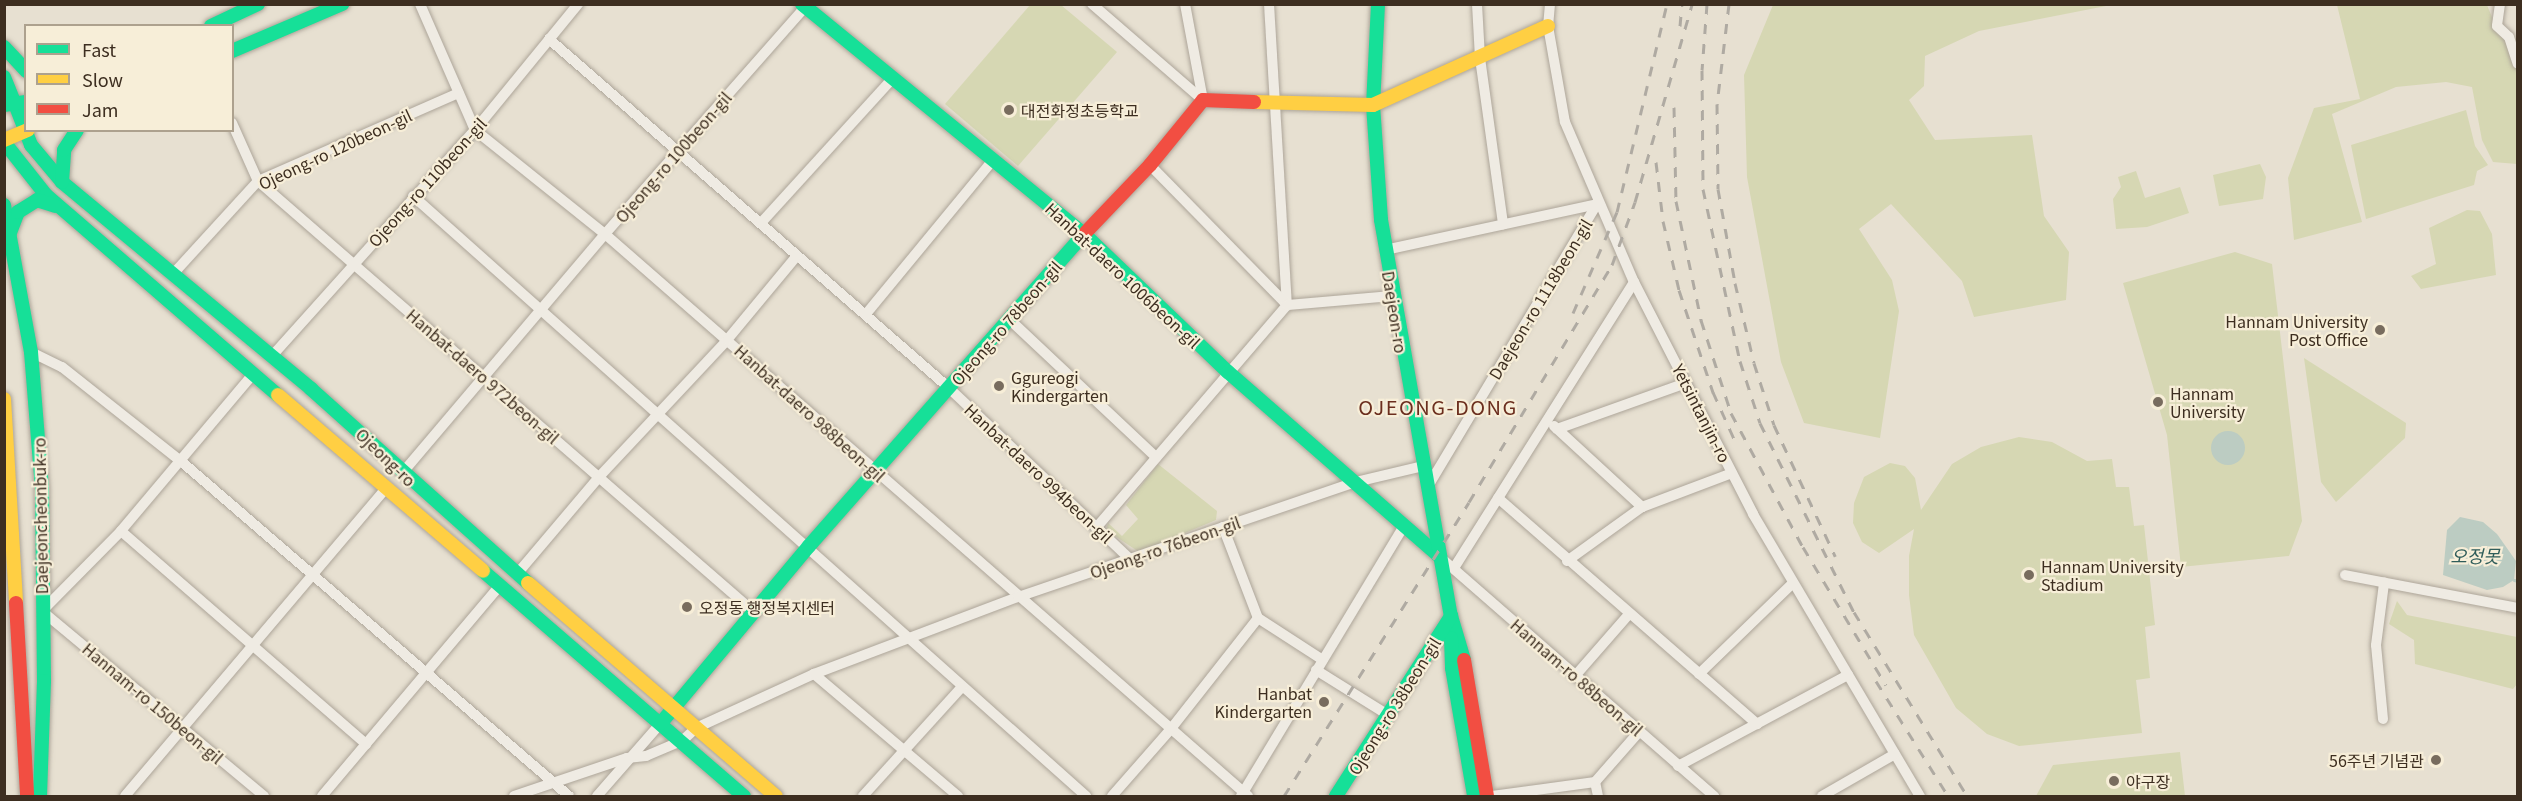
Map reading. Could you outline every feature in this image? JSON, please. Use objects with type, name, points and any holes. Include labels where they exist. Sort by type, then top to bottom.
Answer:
[{"type":"main road","points":[[215,24],[258,4]]},
{"type":"main road","points":[[234,50],[342,4]]},
{"type":"main road","name":"Daejeon-ro","points":[[1378,4],[1373,105],[1385,249],[1450,616],[1452,668],[1474,796]]},
{"type":"main road","name":"Hanbat-daero 1006beon-gil","points":[[805,5],[1084,234],[1228,372],[1440,557]]},
{"type":"main road","points":[[1203,100],[1373,105],[1548,26]]},
{"type":"main road","points":[[4,47],[24,69]]},
{"type":"main road","name":"Ojeong-ro","points":[[4,77],[24,124]]},
{"type":"main road","name":"Ojeong-ro 78beon-gil","points":[[660,723],[755,613],[809,546],[1084,234],[1150,165],[1203,100]]},
{"type":"main road","points":[[4,141],[25,132]]},
{"type":"main road","name":"Ojeong-ro","points":[[27,132],[41,162],[62,182],[272,356],[404,471],[413,484],[776,796]]},
{"type":"main road","points":[[62,182],[64,150],[76,132]]},
{"type":"main road","name":"Ojeong-ro","points":[[4,141],[46,195],[386,488],[498,588],[682,741],[744,796]]},
{"type":"main road","points":[[4,163],[46,195]]},
{"type":"main road","points":[[8,238],[18,212],[37,200],[49,202],[72,216]]},
{"type":"main road","name":"Daejeoncheonbuk-ro","points":[[4,205],[8,238],[31,352],[42,489],[39,796]]},
{"type":"main road","points":[[4,399],[27,796]]},
{"type":"main road","name":"Daejeon-ro","points":[[1450,616],[1466,665],[1487,796]]},
{"type":"main road","name":"Ojeong-ro 38beon-gil","points":[[1336,796],[1450,616]]},
{"type":"main road","points":[[23,723],[39,796]]},
{"type":"street","name":"Hanbat-daero 988beon-gil","points":[[420,4],[475,130],[605,234],[1244,795]]},
{"type":"street","name":"Ojeong-ro 110beon-gil","points":[[272,356],[413,196],[475,130],[578,4]]},
{"type":"street","points":[[1092,4],[1203,100]]},
{"type":"street","points":[[1185,4],[1203,100]]},
{"type":"street","points":[[1269,4],[1287,305]]},
{"type":"street","points":[[1477,4],[1480,58],[1503,224]]},
{"type":"street","name":"Yetsintanjin-ro","points":[[1550,4],[1548,26],[1565,122],[1598,204],[1634,282],[1732,473],[1793,583],[1920,796]]},
{"type":"street","points":[[2500,4],[2497,26],[2509,37],[2517,64]]},
{"type":"street","name":"Ojeong-ro 100beon-gil","points":[[404,471],[605,234],[681,150],[805,5]]},
{"type":"street","name":"Hanbat-daero 994beon-gil","points":[[549,39],[681,150],[796,256],[866,314],[949,388],[1131,560]]},
{"type":"street","points":[[761,223],[894,77]]},
{"type":"street","name":"Ojeong-ro 120beon-gil","points":[[174,273],[258,182],[458,93]]},
{"type":"street","name":"Hanbat-daero 972beon-gil","points":[[234,128],[258,182],[354,262],[755,613]]},
{"type":"street","points":[[866,314],[993,160]]},
{"type":"street","points":[[1150,165],[1287,305]]},
{"type":"street","points":[[413,196],[540,312],[809,546],[962,687],[1086,796]]},
{"type":"street","points":[[1385,249],[1598,204]]},
{"type":"street","name":"Daejeon-ro 1118beon-gil","points":[[1427,488],[1598,204]]},
{"type":"street","points":[[517,574],[657,412],[727,340],[796,256]]},
{"type":"street","points":[[1454,568],[1634,282]]},
{"type":"street","points":[[1096,528],[1287,305],[1393,296]]},
{"type":"street","points":[[1009,319],[1156,457]]},
{"type":"street","points":[[31,352],[62,367],[182,462],[569,796]]},
{"type":"street","points":[[42,611],[121,531],[182,462],[253,374]]},
{"type":"street","points":[[1557,429],[1686,383]]},
{"type":"street","points":[[1547,419],[1642,507]]},
{"type":"street","name":"Ojeong-ro 76beon-gil","points":[[682,741],[696,728],[814,674],[1018,597],[1356,482],[1423,466]]},
{"type":"street","points":[[1567,561],[1642,507],[1732,473]]},
{"type":"street","points":[[125,796],[386,488]]},
{"type":"street","points":[[1498,498],[1567,561],[1757,724]]},
{"type":"street","points":[[1244,795],[1319,665],[1404,526]]},
{"type":"street","points":[[1223,527],[1258,618],[1388,716]]},
{"type":"street","points":[[121,531],[251,647],[366,744]]},
{"type":"street","name":"Hannam-ro 88beon-gil","points":[[1440,557],[1714,796]]},
{"type":"street","points":[[2345,575],[2517,608]]},
{"type":"street","points":[[1699,674],[1793,583]]},
{"type":"street","points":[[2383,719],[2376,645],[2384,583]]},
{"type":"street","points":[[322,796],[428,675],[498,588]]},
{"type":"street","name":"Hannam-ro 150beon-gil","points":[[42,611],[264,796]]},
{"type":"street","points":[[1575,676],[1629,614]]},
{"type":"street","points":[[1112,796],[1170,730],[1258,618]]},
{"type":"street","points":[[814,674],[958,796]]},
{"type":"street","points":[[1678,766],[1848,675]]},
{"type":"street","points":[[864,796],[962,687]]},
{"type":"street","points":[[597,796],[627,758],[660,723]]},
{"type":"street","points":[[1492,796],[1595,782],[1639,732]]},
{"type":"street","points":[[514,796],[627,758],[646,756],[682,741]]},
{"type":"street","points":[[1822,796],[1895,753]]},
{"type":"street","points":[[1595,782],[1598,796]]},
{"type":"green space","points":[[1030,5],[1061,5],[1117,52],[1018,166],[945,104]]},
{"type":"green space","points":[[1773,5],[2111,5],[1979,31],[1925,56],[1924,86],[1909,100],[1935,140],[2032,135],[2044,216],[2069,252],[2066,300],[1974,317],[1962,281],[1891,204],[1859,229],[1892,280],[1899,311],[1880,438],[1804,423],[1781,362],[1747,177],[1744,75]]},
{"type":"green space","points":[[2337,5],[2487,5],[2498,32],[2517,39],[2517,164],[2493,162],[2482,140],[2472,87],[2446,82],[2396,87],[2332,114],[2362,222],[2294,240],[2288,178],[2314,108],[2360,99]]},
{"type":"green space","points":[[2466,110],[2475,146],[2488,165],[2477,171],[2474,185],[2366,219],[2351,145]]},
{"type":"green space","points":[[2260,164],[2266,177],[2263,199],[2219,206],[2213,175]]},
{"type":"green space","points":[[2136,171],[2145,198],[2180,187],[2189,213],[2147,227],[2116,229],[2113,199],[2121,187],[2118,177]]},
{"type":"green space","points":[[2467,210],[2480,211],[2492,234],[2496,275],[2421,289],[2411,276],[2436,264],[2429,228]]},
{"type":"green space","points":[[2235,252],[2272,264],[2302,521],[2289,556],[2181,567],[2167,435],[2123,283]]},
{"type":"green space","points":[[2304,358],[2406,423],[2405,438],[2336,502],[2321,482]]},
{"type":"green space","name":"Hannam University Stadium","points":[[2019,437],[2052,442],[2087,461],[2112,459],[2116,487],[2129,487],[2134,526],[2144,525],[2155,625],[2145,627],[2150,678],[2136,680],[2142,733],[2019,746],[1987,734],[1956,708],[1914,635],[1909,595],[1909,556],[1914,529],[1879,553],[1862,542],[1853,523],[1854,503],[1864,477],[1890,463],[1905,466],[1915,478],[1921,510],[1952,464],[1981,447]]},
{"type":"green space","points":[[1158,464],[1217,511],[1216,520],[1139,552],[1106,530],[1108,523],[1122,536],[1138,519],[1126,505]]},
{"type":"green space","points":[[2397,601],[2407,615],[2517,637],[2517,684],[2513,689],[2415,664],[2414,640],[2389,624]]},
{"type":"green space","name":"야구장","points":[[2180,752],[2185,796],[2036,796],[2053,765]]},
{"type":"water","points":[[2228,431],[2240,436],[2245,448],[2240,460],[2228,465],[2216,460],[2211,448],[2216,436]]},
{"type":"water","name":"오정못","points":[[2460,517],[2483,522],[2497,534],[2516,561],[2514,580],[2503,587],[2487,590],[2443,575],[2447,530]]},
{"type":"waterway","points":[[2514,580],[2518,581]]},
{"type":"railway","points":[[1573,313],[1617,212],[1667,4]]},
{"type":"railway","points":[[1680,26],[1682,4]]},
{"type":"railway","points":[[1284,796],[1469,502],[1612,265],[1635,202],[1692,4]]},
{"type":"railway","points":[[1707,4],[1702,70],[1703,189],[1740,361],[1760,423],[1854,612],[1967,796]]},
{"type":"railway","points":[[1729,4],[1717,104],[1718,189],[1735,283],[1754,363],[1774,425],[1835,556]]},
{"type":"railway","points":[[1674,107],[1676,201],[1701,320],[1731,413],[1803,547],[1886,685]]},
{"type":"railway","points":[[1656,162],[1663,221],[1679,290],[1713,392],[1735,441]]},
{"type":"railway","points":[[1876,681],[1948,796]]},
{"type":"traffic: fast","points":[[215,24],[258,4]]},
{"type":"traffic: fast","points":[[234,50],[342,4]]},
{"type":"traffic: fast","points":[[802,4],[1084,234],[1228,372],[1440,557]]},
{"type":"traffic: fast","points":[[1378,4],[1373,105],[1381,220],[1451,616],[1464,660]]},
{"type":"traffic: fast","points":[[4,47],[24,69]]},
{"type":"traffic: fast","points":[[4,77],[15,104]]},
{"type":"traffic: fast","points":[[4,105],[24,102]]},
{"type":"traffic: fast","points":[[15,104],[24,127]]},
{"type":"traffic: fast","points":[[26,132],[31,145],[62,182],[311,389],[528,583]]},
{"type":"traffic: fast","points":[[62,182],[64,150],[76,132]]},
{"type":"traffic: fast","points":[[4,142],[46,195],[278,395]]},
{"type":"traffic: fast","points":[[8,238],[18,212],[37,200],[55,206]]},
{"type":"traffic: fast","points":[[4,205],[31,352],[42,489],[44,681],[40,796]]},
{"type":"traffic: fast","points":[[661,723],[809,546],[1086,232]]},
{"type":"traffic: fast","points":[[483,571],[744,796]]},
{"type":"traffic: fast","points":[[1336,796],[1451,616]]},
{"type":"traffic: fast","points":[[1451,638],[1452,668],[1474,796]]},
{"type":"traffic: slow","points":[[1254,102],[1373,105],[1548,26]]},
{"type":"traffic: slow","points":[[4,140],[24,132]]},
{"type":"traffic: slow","points":[[278,395],[483,571]]},
{"type":"traffic: slow","points":[[4,399],[16,603]]},
{"type":"traffic: slow","points":[[528,583],[776,796]]},
{"type":"traffic: jam","points":[[1086,232],[1150,165],[1203,100],[1254,102]]},
{"type":"traffic: jam","points":[[16,603],[27,796]]},
{"type":"traffic: jam","points":[[1464,660],[1487,796]]},
{"type":"place","name":"대전화정초등학교","points":[[1009,110]]},
{"type":"place","name":"Hannam University Post Office","points":[[2380,330]]},
{"type":"place","name":"Ggureogi Kindergarten","points":[[999,386]]},
{"type":"place","name":"Hannam University","points":[[2158,402]]},
{"type":"place","name":"Hannam University Stadium","points":[[2029,575]]},
{"type":"place","name":"오정동 행정복지센터","points":[[687,607]]},
{"type":"place","name":"Hanbat Kindergarten","points":[[1324,702]]},
{"type":"place","name":"56주년 기념관","points":[[2436,760]]},
{"type":"place","name":"야구장","points":[[2114,781]]},
{"type":"district","name":"OJEONG-DONG","points":[[1438,406]]}]
